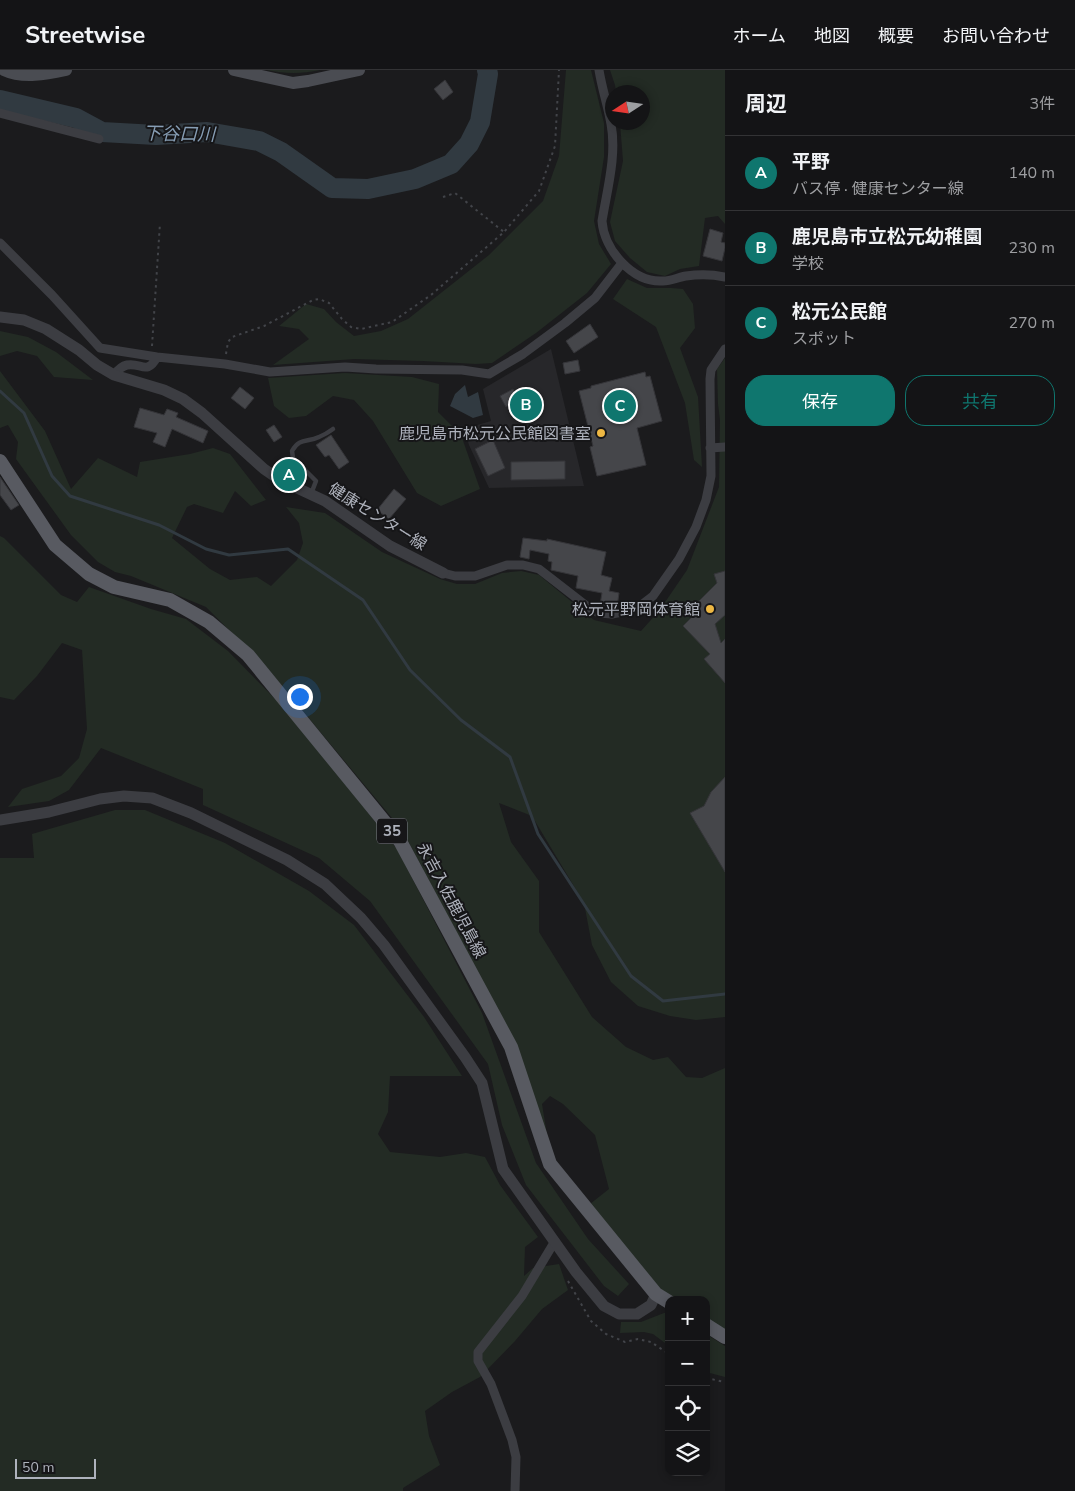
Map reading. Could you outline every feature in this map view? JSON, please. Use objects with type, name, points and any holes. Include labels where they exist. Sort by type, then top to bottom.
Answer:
[{"type":"main road","points":[[4,70],[19,75],[47,74],[66,70]]},
{"type":"main road","points":[[234,70],[293,82],[308,81],[359,70]]},
{"type":"main road","name":"永吉入佐鹿児島線","points":[[0,461],[55,545],[89,574],[114,587],[170,600],[209,622],[248,655],[400,841],[511,1047],[550,1164],[656,1294],[665,1300]]},
{"type":"main road","points":[[710,1328],[725,1337]]},
{"type":"street","points":[[599,70],[611,124],[612,153],[602,221],[602,230],[607,241],[622,263],[651,281],[665,282],[685,276],[707,274],[725,277]]},
{"type":"street","points":[[0,112],[99,139]]},
{"type":"street","points":[[0,243],[100,348],[225,364],[270,372],[345,367],[462,370],[489,374],[523,354],[580,311],[595,298],[622,263]]},
{"type":"street","name":"健康センター線","points":[[0,317],[24,320],[46,329],[114,375],[164,390],[183,399],[202,413],[264,469],[280,480],[311,494],[343,513],[390,546],[443,573],[455,576],[475,576],[507,565],[524,565],[539,569],[588,607],[599,613],[612,614],[640,606],[653,596],[679,559],[696,526],[706,500],[711,476],[711,370],[725,348]]},
{"type":"street","points":[[114,375],[128,364],[142,368],[148,367],[152,365],[154,356]]},
{"type":"street","points":[[710,448],[725,447]]},
{"type":"street","points":[[0,820],[49,812],[100,799],[124,796],[152,798],[191,813],[286,860],[325,884],[361,918],[384,945],[470,1064],[482,1083],[503,1169],[576,1272],[604,1306],[619,1314],[637,1314],[651,1305],[656,1294]]},
{"type":"street","points":[[515,1491],[516,1457],[512,1440],[491,1384],[478,1361],[478,1352],[522,1296],[554,1242]]},
{"type":"lane","points":[[311,494],[316,481],[293,458],[292,451],[302,441],[318,438],[333,429]]},
{"type":"path","points":[[225,364],[226,348],[232,337],[264,326],[314,300],[319,299],[329,303],[351,327],[361,329],[392,322],[431,295],[504,232],[539,191],[555,146],[559,70]]},
{"type":"path","points":[[443,198],[455,193],[504,232]]},
{"type":"path","points":[[154,356],[160,223]]},
{"type":"path","points":[[710,1379],[725,1382]]},
{"type":"shaded area","points":[[267,70],[320,70],[294,73]]},
{"type":"shaded area","points":[[566,70],[591,70],[604,123],[604,157],[594,221],[599,244],[611,264],[587,293],[536,333],[492,363],[354,359],[273,365],[309,339],[299,329],[279,326],[306,304],[324,309],[336,322],[354,336],[381,331],[408,319],[489,255],[543,201],[559,156]]},
{"type":"shaded area","points":[[610,70],[725,70],[725,224],[718,216],[705,218],[699,266],[680,269],[665,276],[647,272],[630,258],[615,241],[610,222],[623,161],[621,130],[650,130],[650,85],[615,85]]},
{"type":"shaded area","points":[[627,279],[647,288],[683,289],[693,304],[695,328],[680,348],[698,397],[702,467],[694,460],[685,403],[656,327],[613,299]]},
{"type":"shaded area","points":[[0,331],[28,337],[56,352],[93,380],[54,377],[37,356],[17,351],[0,356]]},
{"type":"shaded area","points":[[551,349],[584,486],[489,488],[469,445],[464,429],[491,421],[483,389]]},
{"type":"shaded area","points":[[725,358],[725,1017],[696,1020],[670,1016],[638,1006],[611,982],[592,945],[584,903],[532,816],[499,803],[511,842],[539,881],[539,932],[592,1017],[626,1047],[653,1060],[668,1057],[686,1077],[702,1078],[725,1068],[725,1332],[710,1322],[710,1296],[670,1296],[662,1291],[590,1204],[609,1189],[595,1135],[563,1104],[550,1096],[542,1104],[550,1153],[474,965],[402,830],[267,668],[206,607],[131,576],[115,572],[98,562],[71,535],[16,459],[18,442],[8,425],[0,428],[0,371],[45,431],[71,489],[98,458],[137,477],[140,462],[190,454],[213,448],[230,454],[266,500],[251,506],[235,491],[223,513],[194,504],[187,507],[172,538],[210,569],[230,580],[257,577],[271,586],[297,560],[303,543],[299,523],[286,507],[325,513],[382,552],[440,579],[457,584],[475,584],[502,573],[521,571],[539,575],[594,620],[641,631],[659,611],[687,570],[719,487],[720,420],[717,369]]},
{"type":"shaded area","points":[[345,373],[412,377],[439,384],[438,412],[461,435],[480,489],[441,506],[417,493],[373,421],[354,400],[333,396],[306,416],[289,418],[274,406],[268,378]]},
{"type":"shaded area","points":[[465,385],[468,397],[478,392],[483,415],[473,418],[450,406],[455,394]]},
{"type":"shaded area","points":[[0,536],[61,595],[77,602],[89,587],[186,619],[228,651],[288,712],[397,849],[482,1013],[536,1163],[588,1239],[629,1284],[618,1296],[604,1286],[526,1185],[502,1125],[488,1064],[370,901],[319,858],[203,805],[203,789],[101,748],[69,790],[49,801],[8,807],[22,789],[61,776],[79,758],[87,729],[82,650],[62,643],[37,676],[14,700],[0,697]]},
{"type":"shaded area","points":[[115,810],[145,810],[225,843],[309,891],[354,925],[424,1017],[462,1076],[390,1076],[388,1112],[378,1134],[390,1152],[440,1157],[466,1153],[485,1157],[500,1185],[538,1237],[525,1247],[524,1276],[533,1268],[559,1264],[568,1290],[542,1309],[515,1341],[480,1377],[452,1392],[425,1411],[429,1436],[440,1465],[403,1488],[403,1491],[0,1491],[0,858],[34,858],[32,834]]},
{"type":"shaded area","points":[[665,1313],[665,1343],[653,1334],[644,1332],[620,1333],[621,1322],[641,1322]]},
{"type":"shaded area","points":[[710,1337],[725,1346],[725,1377],[710,1373]]},
{"type":"building","points":[[445,80],[453,92],[443,100],[434,89]]},
{"type":"building","points":[[710,229],[723,233],[721,242],[725,243],[725,248],[722,261],[703,256]]},
{"type":"building","points":[[590,324],[598,337],[574,353],[566,341]]},
{"type":"building","points":[[578,360],[580,371],[565,374],[563,363]]},
{"type":"building","points":[[645,372],[646,377],[650,376],[662,421],[637,428],[646,465],[597,476],[590,447],[593,446],[579,391]]},
{"type":"building","points":[[240,387],[254,398],[245,409],[231,398]]},
{"type":"building","points":[[513,389],[519,399],[506,407],[500,396]]},
{"type":"building","points":[[140,408],[164,415],[167,409],[178,413],[176,417],[208,431],[203,443],[172,429],[165,447],[153,442],[157,433],[134,427]]},
{"type":"building","points":[[274,425],[282,437],[274,442],[266,430]]},
{"type":"building","points":[[331,435],[349,462],[339,469],[329,455],[325,457],[316,445]]},
{"type":"building","points":[[493,440],[505,468],[488,476],[475,449]]},
{"type":"building","points":[[565,461],[565,479],[511,480],[511,462]]},
{"type":"building","points":[[0,477],[19,505],[11,510],[0,495]]},
{"type":"building","points":[[394,489],[406,499],[389,519],[377,510]]},
{"type":"building","points":[[523,538],[547,541],[547,539],[606,552],[601,575],[612,578],[609,591],[619,593],[617,607],[612,608],[600,605],[602,593],[576,588],[578,576],[551,570],[552,562],[548,561],[549,554],[530,550],[529,559],[520,557]]},
{"type":"building","name":"松元平野岡体育館","points":[[725,571],[725,615],[715,624],[721,643],[725,639],[725,683],[704,659],[710,654],[683,626],[698,611],[693,607],[717,583],[714,574]]},
{"type":"building","points":[[725,777],[725,872],[690,813],[704,806],[711,792]]},
{"type":"waterway","name":"下谷口川","points":[[0,100],[76,118],[102,132],[156,135],[207,132],[259,141],[281,152],[332,188],[368,189],[415,179],[451,164],[469,144],[480,122],[488,74],[487,70]]},
{"type":"waterway","points":[[0,391],[24,413],[52,476],[70,496],[159,525],[206,549],[229,555],[288,549],[363,600],[410,670],[461,720],[510,757],[538,834],[631,976],[663,1001],[725,994]]},
{"type":"place","name":"鹿児島市立松元幼稚園","points":[[526,405]]},
{"type":"place","name":"松元公民館","points":[[620,406]]},
{"type":"place","name":"鹿児島市松元公民館図書室","points":[[601,433]]},
{"type":"place","name":"平野","points":[[289,475]]},
{"type":"place","name":"松元平野岡体育館","points":[[710,609]]}]
